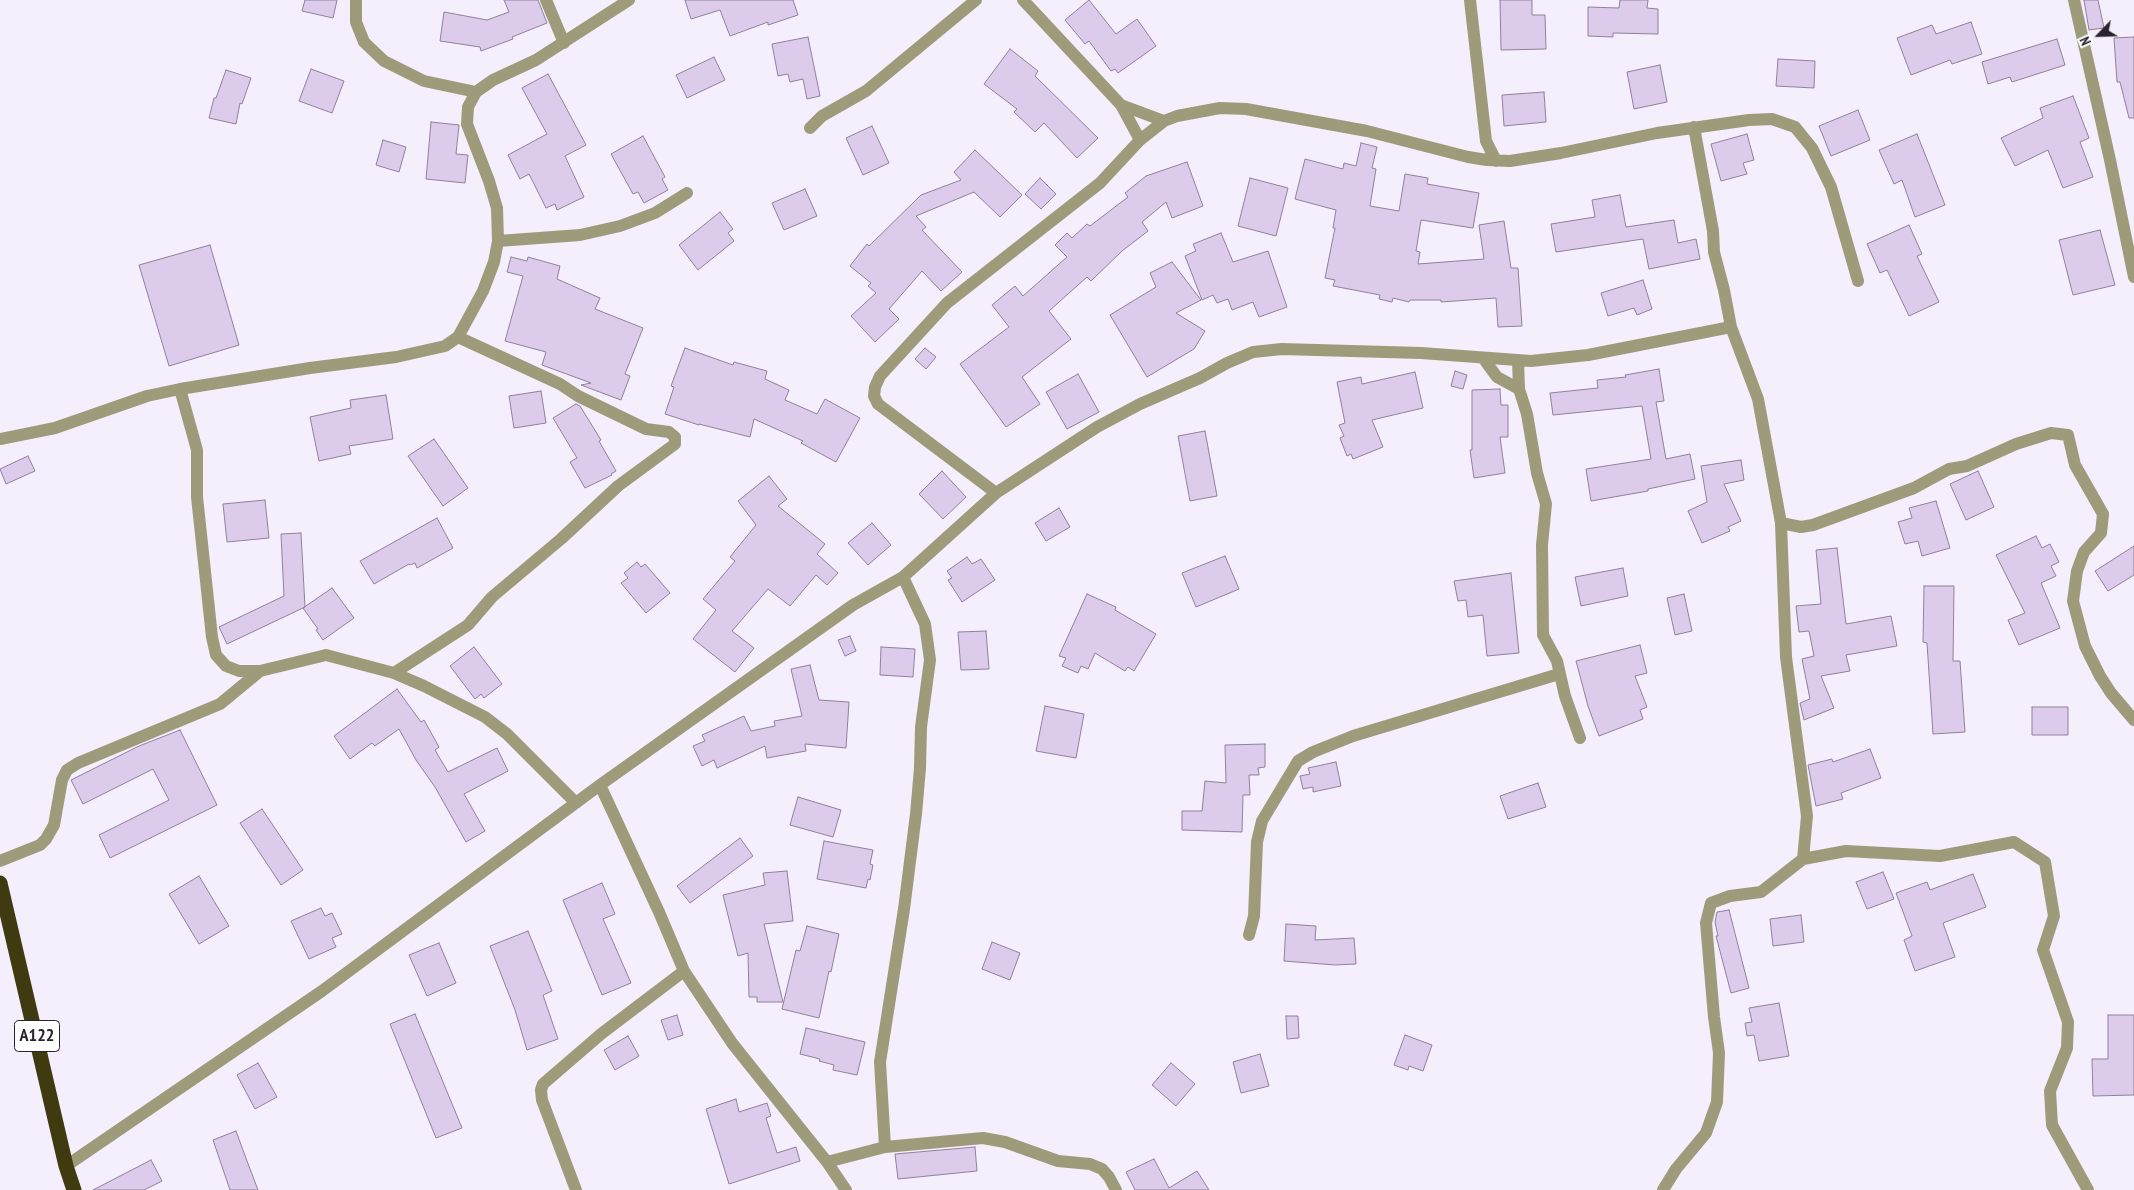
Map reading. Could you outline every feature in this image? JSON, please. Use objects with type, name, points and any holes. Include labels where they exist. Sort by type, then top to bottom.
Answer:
[{"type":"highway","name":"A122","points":[[0,882],[66,1166],[74,1190]]},
{"type":"street","points":[[356,0],[356,22],[364,42],[384,61],[424,80],[476,92]]},
{"type":"street","points":[[546,0],[564,43]]},
{"type":"street","points":[[0,439],[55,428],[147,396],[180,388],[421,352],[445,346],[458,337],[483,290],[494,262],[498,241],[497,208],[489,181],[467,124],[468,107],[476,92],[494,80],[536,60],[629,0]]},
{"type":"street","points":[[810,128],[822,116],[866,91],[976,0]]},
{"type":"street","points":[[1023,0],[1121,105],[1140,140]]},
{"type":"street","points":[[1470,0],[1486,140],[1496,161]]},
{"type":"street","points":[[2074,0],[2134,277]]},
{"type":"street","points":[[1121,105],[1164,121]]},
{"type":"street","points":[[996,493],[878,404],[874,396],[875,387],[880,376],[947,303],[1100,183],[1140,140],[1164,121],[1177,116],[1220,108],[1246,109],[1367,131],[1468,157],[1496,161],[1510,161],[1561,153],[1694,127],[1772,119],[1795,127],[1812,148],[1831,187],[1858,281]]},
{"type":"street","points":[[1694,127],[1713,231],[1714,252],[1731,327],[1758,399],[1781,523],[1786,657],[1807,816],[1803,859]]},
{"type":"street","points":[[1468,157],[1486,140]]},
{"type":"street","points":[[498,241],[580,235],[620,226],[655,212],[687,193]]},
{"type":"street","points":[[66,1166],[322,991],[600,785],[853,605],[903,577],[996,493],[1097,427],[1140,404],[1253,352],[1282,349],[1531,361],[1588,355],[1731,327]]},
{"type":"street","points":[[394,673],[468,625],[492,597],[561,539],[618,486],[675,444],[675,437],[669,432],[646,429],[578,396],[560,384],[458,337]]},
{"type":"street","points":[[1483,358],[1497,377],[1519,389]]},
{"type":"street","points":[[1518,360],[1519,389],[1526,414],[1537,473],[1546,504],[1542,545],[1541,621],[1543,635],[1557,661],[1565,696],[1580,738]]},
{"type":"street","points":[[180,388],[197,450],[196,497],[216,656],[226,666],[240,671],[260,671],[326,655],[394,673],[485,717],[507,734],[576,803]]},
{"type":"street","points":[[1781,523],[1801,527],[1813,525],[1914,488],[1949,469],[1967,466],[2016,444],[2052,434],[2068,435],[2075,465],[2103,514],[2101,533],[2084,552],[2077,571],[2074,602],[2085,646],[2100,676],[2111,693],[2134,720]]},
{"type":"street","points":[[885,1146],[880,1062],[915,824],[920,768],[921,727],[930,660],[924,624],[903,577]]},
{"type":"street","points":[[0,861],[40,845],[46,839],[54,825],[62,780],[67,770],[78,763],[220,704],[260,671]]},
{"type":"street","points":[[1249,935],[1254,916],[1257,842],[1262,821],[1298,761],[1313,752],[1354,736],[1559,674]]},
{"type":"street","points":[[600,785],[660,912],[684,971],[732,1043],[827,1162],[846,1190]]},
{"type":"street","points":[[1663,1190],[1676,1169],[1706,1133],[1717,1102],[1719,1053],[1706,923],[1711,903],[1730,896],[1761,892],[1803,859],[1846,851],[1940,856],[2014,842],[2045,862],[2054,916],[2043,950],[2068,1022],[2067,1048],[2050,1091],[2052,1125],[2088,1190]]},
{"type":"street","points":[[576,1190],[542,1100],[541,1090],[543,1084],[600,1034],[684,971]]},
{"type":"street","points":[[827,1162],[885,1146],[983,1138],[1005,1142],[1058,1161],[1090,1164],[1102,1169],[1110,1177],[1116,1190]]},
{"type":"building","points":[[305,0],[337,0],[333,18],[302,11]]},
{"type":"building","points":[[504,0],[538,0],[547,23],[481,51],[480,47],[440,41],[444,12],[487,20],[509,12]]},
{"type":"building","points":[[685,0],[793,0],[798,15],[768,25],[768,22],[730,36],[720,10],[691,19]]},
{"type":"building","points":[[1089,0],[1116,34],[1137,19],[1156,46],[1118,73],[1115,69],[1111,71],[1089,41],[1085,44],[1065,20]]},
{"type":"building","points":[[1500,0],[1532,0],[1532,15],[1545,15],[1546,49],[1501,50]]},
{"type":"building","points":[[1620,0],[1648,0],[1647,8],[1658,9],[1658,34],[1613,33],[1613,37],[1588,36],[1588,7],[1619,8]]},
{"type":"building","points":[[2084,0],[2098,0],[2104,28],[2089,30]]},
{"type":"building","points":[[1971,22],[1982,54],[1952,64],[1950,60],[1911,75],[1897,38],[1932,25],[1936,34]]},
{"type":"building","points":[[808,37],[820,96],[807,99],[803,79],[790,82],[788,74],[778,76],[772,44]]},
{"type":"building","points":[[2134,37],[2134,118],[2129,118],[2120,82],[2117,82],[2114,38]]},
{"type":"building","points":[[2057,39],[2065,65],[2012,82],[2010,77],[1988,84],[1982,62]]},
{"type":"building","points":[[1010,49],[1038,71],[1035,76],[1098,138],[1077,158],[1044,123],[1035,132],[1014,112],[1017,109],[984,84]]},
{"type":"building","points":[[714,57],[725,80],[687,98],[676,75]]},
{"type":"building","points":[[1778,59],[1815,61],[1814,88],[1776,86]]},
{"type":"building","points":[[1660,65],[1667,102],[1634,109],[1627,72]]},
{"type":"building","points":[[311,69],[344,81],[332,113],[299,101]]},
{"type":"building","points":[[226,70],[251,78],[242,104],[240,103],[236,124],[209,118],[214,98],[216,98]]},
{"type":"building","points":[[548,74],[586,145],[565,156],[584,197],[557,210],[555,204],[546,208],[529,174],[520,179],[508,155],[547,134],[522,88]]},
{"type":"building","points":[[1544,92],[1546,122],[1504,126],[1502,95]]},
{"type":"building","points":[[2073,96],[2089,138],[2080,142],[2093,177],[2063,188],[2048,150],[2015,166],[2001,138],[2043,118],[2040,108]]},
{"type":"building","points":[[1858,110],[1870,140],[1831,156],[1819,126]]},
{"type":"building","points":[[431,122],[459,125],[456,154],[468,155],[465,183],[426,179]]},
{"type":"building","points":[[872,126],[889,163],[863,175],[846,138]]},
{"type":"building","points":[[1747,134],[1754,160],[1743,163],[1747,174],[1721,181],[1711,144]]},
{"type":"building","points":[[1917,134],[1945,205],[1915,217],[1902,180],[1894,184],[1879,150]]},
{"type":"building","points":[[643,136],[665,177],[662,179],[668,190],[644,203],[638,192],[633,194],[611,154]]},
{"type":"building","points":[[383,140],[406,147],[399,172],[376,165]]},
{"type":"building","points":[[1361,143],[1377,147],[1372,168],[1376,169],[1370,206],[1399,211],[1405,174],[1428,178],[1427,184],[1479,193],[1473,228],[1421,220],[1416,251],[1420,252],[1418,264],[1484,259],[1479,225],[1504,221],[1511,268],[1518,268],[1522,326],[1498,327],[1496,298],[1441,302],[1441,300],[1410,300],[1409,302],[1393,298],[1392,302],[1379,299],[1380,295],[1333,286],[1335,280],[1325,278],[1335,228],[1333,228],[1336,210],[1295,199],[1305,159],[1343,169],[1344,163],[1356,166]]},
{"type":"building","points":[[975,150],[1022,195],[1000,217],[974,192],[916,216],[926,227],[922,230],[962,272],[941,291],[922,271],[889,309],[899,319],[875,342],[851,316],[876,293],[868,286],[871,283],[850,266],[867,244],[869,246],[921,195],[961,180],[954,172]]},
{"type":"building","points":[[1187,162],[1203,206],[1172,218],[1166,202],[1142,222],[1148,231],[1122,251],[1091,281],[1087,277],[1049,311],[1071,339],[1022,377],[1040,404],[1006,427],[960,364],[1009,327],[992,305],[1015,286],[1023,296],[1067,257],[1055,245],[1067,233],[1072,238],[1087,224],[1090,226],[1128,197],[1125,193],[1146,176]]},
{"type":"building","points":[[1040,178],[1056,194],[1041,209],[1025,194]]},
{"type":"building","points":[[1250,178],[1288,188],[1276,236],[1238,226]]},
{"type":"building","points":[[805,189],[817,216],[784,230],[772,203]]},
{"type":"building","points":[[1620,195],[1626,227],[1674,220],[1678,243],[1696,239],[1700,259],[1649,269],[1643,239],[1556,252],[1551,224],[1595,217],[1592,200]]},
{"type":"building","points":[[720,212],[733,229],[728,233],[734,241],[698,270],[679,245]]},
{"type":"building","points":[[1909,225],[1922,254],[1917,256],[1939,302],[1909,316],[1887,270],[1880,273],[1867,244]]},
{"type":"building","points":[[2100,230],[2115,285],[2073,295],[2059,240]]},
{"type":"building","points":[[1221,233],[1233,262],[1268,251],[1287,307],[1259,317],[1253,302],[1232,310],[1228,299],[1217,303],[1213,295],[1202,300],[1185,256],[1196,251],[1193,244]]},
{"type":"building","points":[[210,245],[239,345],[169,366],[139,265]]},
{"type":"building","points":[[511,257],[527,261],[528,257],[560,266],[557,279],[600,298],[595,309],[643,328],[625,374],[630,376],[621,400],[581,385],[591,383],[542,365],[546,352],[505,341],[523,276],[507,272]]},
{"type":"building","points":[[1172,262],[1201,300],[1176,313],[1205,331],[1194,349],[1147,377],[1110,315],[1156,287],[1150,273]]},
{"type":"building","points":[[1643,280],[1652,309],[1637,315],[1634,308],[1608,316],[1601,293]]},
{"type":"building","points":[[685,348],[733,365],[734,362],[767,371],[765,379],[789,390],[785,400],[817,414],[825,399],[860,418],[836,462],[801,443],[803,441],[754,419],[750,437],[699,425],[665,414],[674,387],[671,386]]},
{"type":"building","points":[[925,348],[936,357],[926,369],[915,359]]},
{"type":"building","points":[[1659,369],[1664,401],[1656,402],[1666,459],[1690,454],[1695,479],[1648,489],[1648,491],[1591,501],[1586,469],[1651,459],[1642,406],[1553,415],[1550,393],[1598,388],[1597,380],[1626,377],[1625,375]]},
{"type":"building","points":[[1455,371],[1467,375],[1463,389],[1451,386]]},
{"type":"building","points":[[1415,372],[1423,408],[1372,420],[1383,447],[1353,459],[1351,454],[1347,456],[1340,438],[1344,436],[1339,425],[1345,423],[1337,382],[1361,377],[1362,384]]},
{"type":"building","points":[[1078,374],[1099,412],[1067,429],[1046,392]]},
{"type":"building","points":[[1500,389],[1501,405],[1508,405],[1508,437],[1500,437],[1505,473],[1474,478],[1470,450],[1472,450],[1472,390]]},
{"type":"building","points":[[541,391],[546,423],[514,428],[509,396]]},
{"type":"building","points":[[386,395],[393,439],[349,446],[351,454],[319,461],[310,417],[351,408],[350,400]]},
{"type":"building","points":[[576,404],[580,406],[601,440],[599,441],[616,471],[612,475],[585,488],[570,462],[577,458],[553,418]]},
{"type":"building","points":[[1205,431],[1217,496],[1190,501],[1178,436]]},
{"type":"building","points":[[434,439],[468,488],[443,506],[408,456]]},
{"type":"building","points":[[28,456],[35,471],[6,484],[0,469]]},
{"type":"building","points":[[1741,460],[1744,480],[1724,484],[1741,521],[1728,527],[1730,531],[1702,543],[1688,511],[1707,502],[1701,466]]},
{"type":"building","points":[[942,471],[966,497],[943,519],[919,494]]},
{"type":"building","points":[[1978,471],[1994,507],[1966,520],[1950,484]]},
{"type":"building","points":[[769,476],[787,499],[778,506],[825,544],[817,554],[838,573],[827,585],[816,575],[790,606],[768,589],[732,631],[754,648],[735,672],[693,639],[716,610],[703,599],[735,561],[730,557],[756,525],[738,501]]},
{"type":"building","points":[[265,500],[269,538],[227,542],[223,504]]},
{"type":"building","points":[[1936,501],[1950,548],[1922,556],[1918,541],[1905,544],[1898,522],[1912,518],[1909,508]]},
{"type":"building","points":[[1059,508],[1070,527],[1046,541],[1035,523]]},
{"type":"building","points":[[437,518],[453,548],[417,568],[415,563],[409,564],[374,584],[360,561]]},
{"type":"building","points":[[872,523],[891,545],[868,565],[848,543]]},
{"type":"building","points":[[301,533],[305,607],[227,644],[219,627],[284,596],[281,534]]},
{"type":"building","points":[[2036,536],[2042,548],[2050,544],[2059,562],[2051,566],[2056,576],[2041,583],[2060,628],[2019,645],[2008,620],[2025,613],[1996,555]]},
{"type":"building","points":[[2134,546],[2134,575],[2108,591],[2095,571]]},
{"type":"building","points":[[1837,548],[1846,624],[1891,616],[1897,646],[1846,655],[1850,671],[1821,676],[1834,708],[1804,720],[1800,703],[1810,699],[1802,659],[1814,656],[1809,631],[1799,632],[1796,606],[1821,604],[1816,550]]},
{"type":"building","points":[[1225,556],[1239,589],[1196,607],[1182,573]]},
{"type":"building","points":[[967,557],[972,564],[981,559],[995,580],[962,602],[948,580],[952,578],[947,571]]},
{"type":"building","points":[[637,562],[641,567],[645,564],[670,593],[646,613],[621,583],[628,578],[624,573]]},
{"type":"building","points":[[1623,568],[1628,596],[1581,606],[1575,577]]},
{"type":"building","points":[[1511,573],[1519,653],[1487,656],[1483,615],[1468,617],[1466,600],[1458,601],[1454,581]]},
{"type":"building","points":[[1924,586],[1954,586],[1953,661],[1960,661],[1965,732],[1933,734],[1927,643],[1923,642]]},
{"type":"building","points":[[332,588],[354,618],[323,640],[316,630],[318,629],[303,608]]},
{"type":"building","points":[[1087,594],[1116,607],[1115,610],[1156,634],[1134,671],[1128,667],[1125,671],[1095,653],[1088,669],[1081,666],[1078,673],[1062,666],[1066,658],[1059,656]]},
{"type":"building","points":[[1684,594],[1692,631],[1675,635],[1667,598]]},
{"type":"building","points":[[986,631],[989,669],[961,670],[958,632]]},
{"type":"building","points":[[850,636],[856,651],[845,656],[838,640]]},
{"type":"building","points":[[1640,645],[1647,673],[1635,676],[1647,707],[1640,710],[1643,719],[1599,736],[1588,706],[1576,661]]},
{"type":"building","points":[[474,647],[502,684],[484,698],[481,694],[475,699],[450,666]]},
{"type":"building","points":[[881,647],[915,649],[913,677],[880,675]]},
{"type":"building","points":[[810,665],[819,700],[849,702],[846,748],[805,744],[806,751],[767,758],[765,746],[717,768],[714,760],[702,766],[693,746],[705,741],[702,735],[744,716],[751,731],[775,726],[774,721],[802,716],[791,669]]},
{"type":"building","points":[[397,689],[421,722],[424,720],[439,747],[435,750],[448,772],[497,748],[508,771],[464,794],[485,831],[466,842],[399,729],[375,746],[372,743],[350,759],[334,736]]},
{"type":"building","points":[[1045,706],[1084,714],[1076,758],[1036,751]]},
{"type":"building","points":[[2032,707],[2068,707],[2068,735],[2032,735]]},
{"type":"building","points":[[180,730],[217,805],[110,858],[99,835],[169,800],[153,769],[83,804],[71,780],[139,746]]},
{"type":"building","points":[[1265,744],[1265,767],[1258,768],[1259,775],[1249,775],[1250,795],[1243,795],[1242,832],[1182,830],[1182,811],[1202,811],[1205,781],[1226,783],[1225,745]]},
{"type":"building","points":[[1870,749],[1881,778],[1841,793],[1843,799],[1816,806],[1808,765],[1832,759],[1833,762]]},
{"type":"building","points":[[1336,762],[1341,786],[1313,792],[1313,787],[1303,789],[1300,776],[1310,774],[1308,768]]},
{"type":"building","points":[[1538,783],[1546,807],[1508,819],[1500,796]]},
{"type":"building","points":[[798,797],[841,810],[833,837],[790,825]]},
{"type":"building","points":[[262,809],[303,870],[281,885],[240,823]]},
{"type":"building","points":[[740,838],[753,856],[690,903],[677,886]]},
{"type":"building","points":[[824,841],[873,850],[870,864],[873,865],[866,888],[817,879]]},
{"type":"building","points":[[787,871],[793,921],[764,924],[783,1002],[757,1002],[757,997],[749,997],[748,953],[738,956],[723,895],[765,885],[763,873]]},
{"type":"building","points":[[1883,872],[1894,899],[1867,909],[1856,882]]},
{"type":"building","points":[[1973,874],[1986,907],[1943,923],[1955,957],[1915,971],[1904,940],[1912,936],[1896,893],[1927,882],[1930,890]]},
{"type":"building","points":[[199,876],[229,926],[199,944],[169,894]]},
{"type":"building","points":[[602,883],[615,914],[603,919],[631,983],[602,995],[563,900]]},
{"type":"building","points":[[321,908],[325,916],[332,913],[342,934],[332,938],[336,947],[309,959],[291,921]]},
{"type":"building","points":[[1729,910],[1749,988],[1731,993],[1716,936],[1718,936],[1715,922],[1717,912]]},
{"type":"building","points":[[1801,915],[1804,942],[1773,946],[1770,919]]},
{"type":"building","points":[[1286,924],[1316,926],[1315,940],[1354,938],[1356,964],[1335,965],[1284,961]]},
{"type":"building","points":[[807,926],[839,934],[819,1018],[782,1009],[796,950],[800,951]]},
{"type":"building","points":[[528,931],[552,991],[543,995],[558,1039],[527,1050],[515,1010],[490,946]]},
{"type":"building","points":[[992,942],[1020,953],[1010,980],[982,969]]},
{"type":"building","points":[[439,943],[456,983],[427,996],[409,955]]},
{"type":"building","points":[[1779,1003],[1789,1056],[1759,1061],[1754,1035],[1747,1036],[1745,1023],[1752,1022],[1749,1008]]},
{"type":"building","points":[[415,1014],[462,1128],[436,1138],[390,1024]]},
{"type":"building","points":[[677,1015],[683,1035],[668,1040],[661,1020]]},
{"type":"building","points":[[2108,1015],[2134,1015],[2134,1095],[2093,1096],[2092,1059],[2108,1059]]},
{"type":"building","points":[[1286,1016],[1298,1016],[1299,1038],[1287,1039]]},
{"type":"building","points":[[806,1028],[865,1042],[857,1075],[833,1070],[834,1065],[800,1054]]},
{"type":"building","points":[[1405,1035],[1432,1045],[1423,1071],[1409,1066],[1408,1070],[1394,1065]]},
{"type":"building","points":[[628,1036],[639,1056],[615,1070],[604,1050]]},
{"type":"building","points":[[1260,1054],[1269,1086],[1241,1093],[1233,1062]]},
{"type":"building","points":[[258,1063],[277,1097],[255,1109],[237,1075]]},
{"type":"building","points":[[1171,1063],[1195,1084],[1176,1106],[1152,1085]]},
{"type":"building","points":[[736,1099],[739,1112],[767,1103],[771,1116],[766,1118],[777,1153],[796,1147],[800,1161],[729,1184],[706,1109]]},
{"type":"building","points":[[236,1131],[258,1190],[230,1190],[213,1140]]},
{"type":"building","points":[[975,1147],[977,1171],[898,1179],[895,1154]]},
{"type":"building","points":[[1154,1159],[1169,1188],[1197,1171],[1209,1190],[1135,1190],[1126,1172]]},
{"type":"building","points":[[151,1160],[162,1181],[144,1190],[93,1190]]}]
